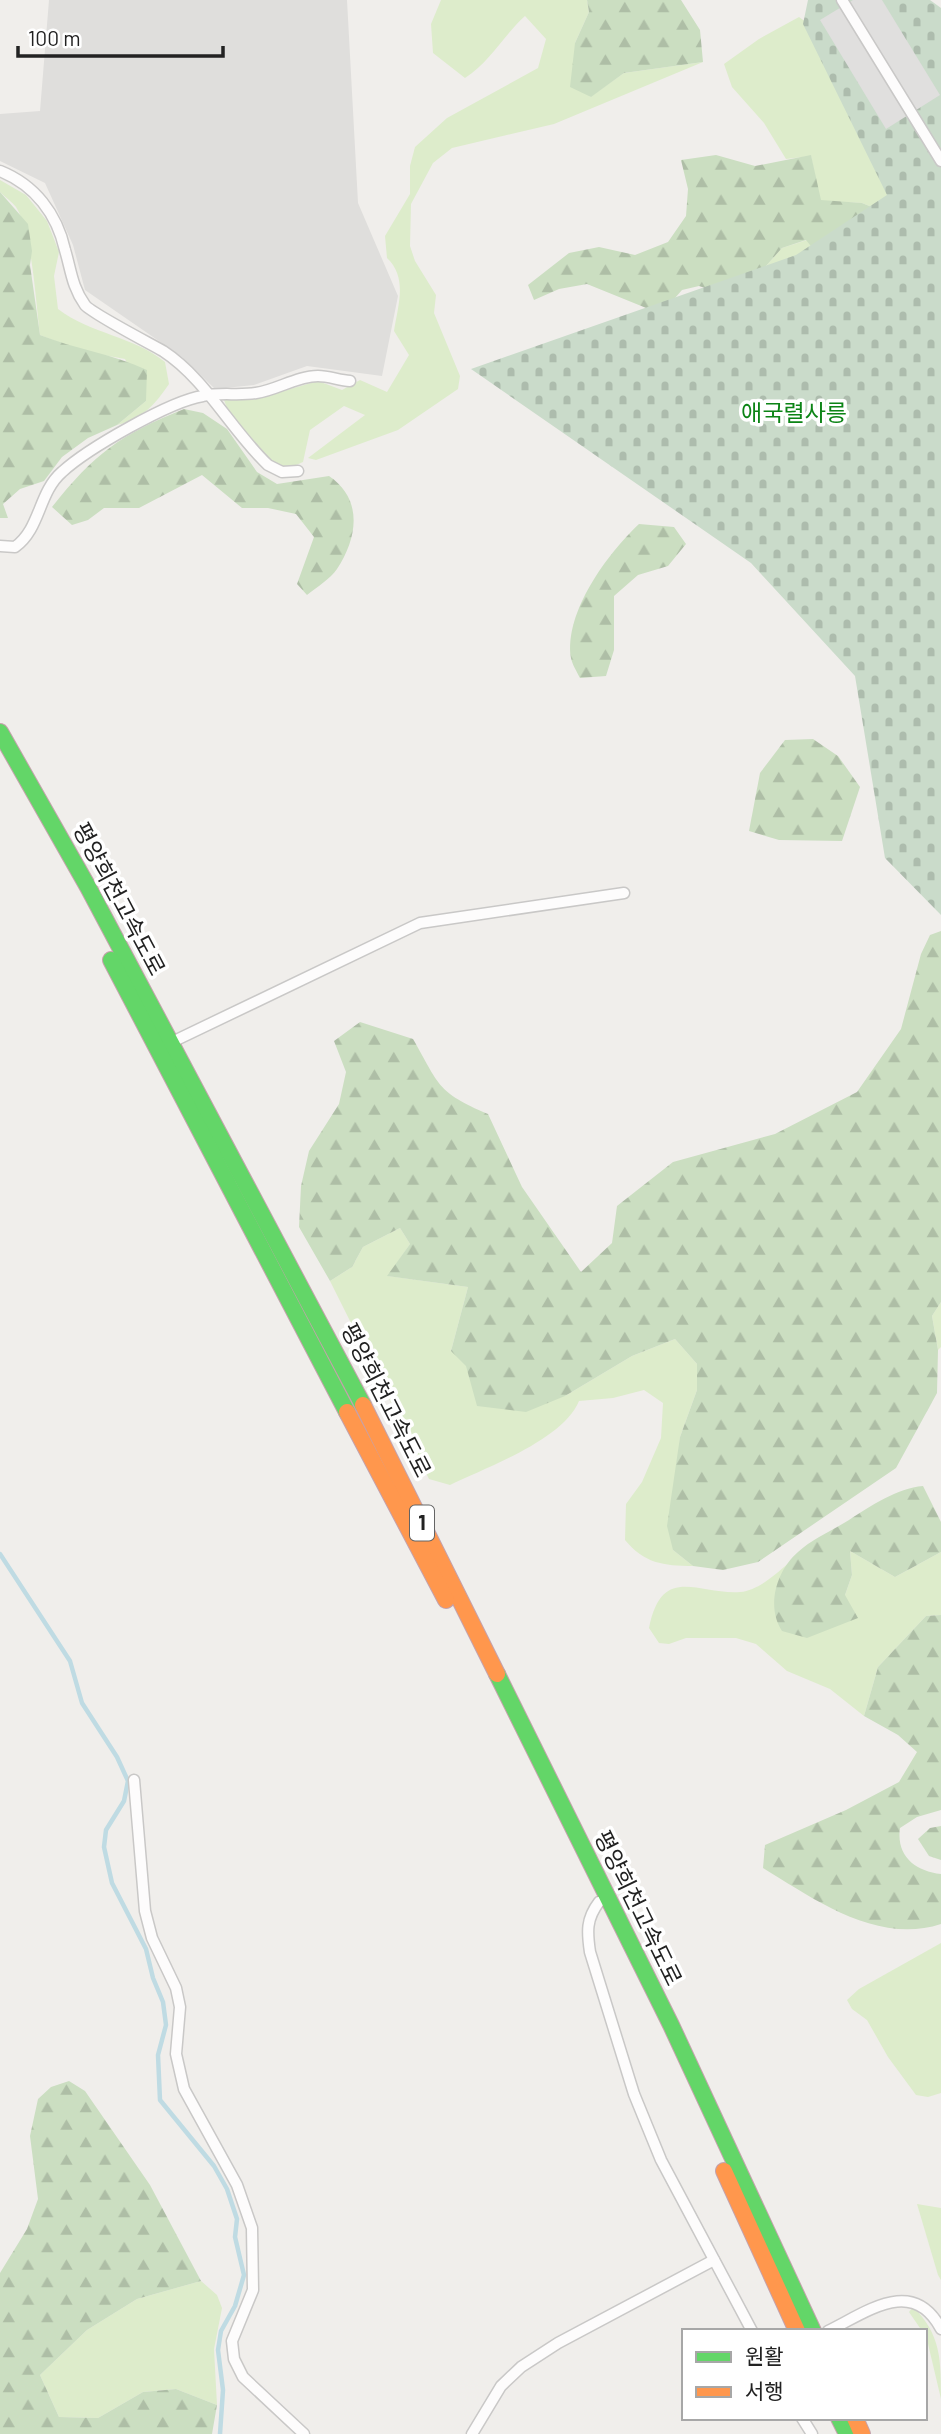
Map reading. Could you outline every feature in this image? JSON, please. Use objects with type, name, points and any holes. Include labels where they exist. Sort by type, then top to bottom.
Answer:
[{"type":"highway","name":"평양희천고속도로","points":[[0,732],[76,865],[340,1359],[671,2025],[812,2329]]},
{"type":"highway","name":"평양희천고속도로","points":[[0,752],[445,1599],[599,1902],[796,2329]]},
{"type":"street","points":[[842,0],[941,161]]},
{"type":"street","points":[[0,171],[22,181],[34,191],[57,224],[69,273],[88,309],[166,354],[208,395],[268,465],[282,472],[299,471]]},
{"type":"street","points":[[0,546],[15,547],[25,540],[34,528],[44,494],[53,481],[94,448],[182,401],[208,395],[256,393],[320,375],[349,381]]},
{"type":"street","points":[[170,1044],[420,923],[624,892]]},
{"type":"street","points":[[134,1780],[145,1911],[152,1938],[178,1998],[176,2054],[184,2089],[237,2185],[252,2228],[253,2291],[232,2341],[234,2359],[243,2377],[304,2434]]},
{"type":"street","points":[[599,1902],[591,1913],[586,1929],[606,2012],[634,2094],[661,2160],[751,2329]]},
{"type":"street","points":[[472,2434],[500,2386],[521,2367],[558,2343],[714,2260]]},
{"type":"street","points":[[833,2329],[896,2301],[921,2304],[934,2316],[941,2329]]},
{"type":"shaded area","points":[[49,0],[347,0],[358,203],[398,296],[382,376],[307,366],[254,385],[215,389],[182,357],[85,290],[73,245],[45,183],[0,161],[0,114],[40,111]]},
{"type":"shaded area","points":[[853,0],[882,0],[940,95],[886,129],[820,20]]},
{"type":"green space","points":[[441,0],[587,0],[589,12],[575,43],[590,97],[624,73],[703,62],[554,124],[452,148],[433,163],[411,204],[410,246],[415,261],[436,295],[434,313],[460,376],[458,389],[398,430],[316,460],[308,458],[365,415],[344,406],[310,430],[303,462],[289,467],[278,464],[249,440],[233,419],[224,400],[259,398],[318,381],[342,390],[360,380],[387,392],[409,355],[394,331],[400,292],[398,274],[387,258],[385,236],[410,194],[410,166],[415,147],[447,118],[538,68],[546,39],[525,16],[482,64],[465,78],[433,53],[431,24]]},
{"type":"green space","points":[[587,0],[681,0],[700,30],[703,62],[624,73],[591,97],[570,87],[575,43],[589,12]]},
{"type":"green space","name":"애국렬사릉","points":[[808,0],[930,0],[941,8],[941,915],[885,858],[855,676],[751,563],[471,369],[796,255],[887,195],[803,24]]},
{"type":"green space","points":[[799,17],[813,27],[871,118],[897,166],[916,216],[849,277],[830,314],[814,295],[791,281],[768,303],[749,285],[782,248],[807,240],[830,270],[852,265],[880,241],[879,210],[862,203],[820,201],[811,156],[786,159],[764,123],[732,87],[724,64],[759,39]]},
{"type":"green space","points":[[716,155],[755,166],[811,155],[821,200],[862,203],[879,210],[830,270],[806,240],[782,248],[749,285],[723,294],[699,286],[682,290],[661,314],[587,284],[559,289],[534,300],[528,285],[569,253],[599,247],[635,255],[668,242],[686,216],[688,189],[681,160]]},
{"type":"green space","points":[[0,180],[26,195],[47,221],[59,252],[54,276],[58,309],[84,324],[139,346],[165,362],[169,384],[153,405],[141,415],[117,425],[146,401],[125,359],[81,351],[40,335],[26,233],[16,207],[0,192]]},
{"type":"green space","points":[[0,192],[28,224],[32,251],[30,265],[40,335],[147,370],[146,401],[117,425],[88,438],[62,457],[44,481],[20,489],[3,504],[8,518],[0,518]]},
{"type":"green space","points":[[184,409],[203,413],[227,429],[257,472],[277,484],[329,476],[348,496],[354,519],[353,532],[344,557],[334,573],[307,595],[297,584],[314,537],[296,514],[268,508],[242,508],[202,475],[139,508],[104,508],[88,520],[72,525],[52,507],[81,473],[110,448],[143,427]]},
{"type":"green space","points":[[639,524],[674,527],[686,544],[668,566],[638,575],[614,596],[614,650],[606,676],[580,678],[572,660],[571,640],[581,603],[602,567]]},
{"type":"green space","points":[[813,739],[838,756],[860,787],[842,841],[779,840],[749,831],[760,773],[785,740]]},
{"type":"green space","points":[[941,931],[941,1302],[932,1316],[938,1350],[937,1393],[896,1468],[758,1562],[723,1570],[693,1566],[673,1550],[667,1526],[680,1437],[697,1390],[697,1364],[675,1339],[632,1356],[565,1396],[526,1412],[477,1406],[466,1366],[451,1351],[468,1287],[387,1276],[410,1244],[400,1228],[363,1247],[352,1267],[330,1281],[299,1227],[301,1186],[309,1151],[339,1104],[346,1072],[334,1041],[360,1022],[413,1039],[434,1077],[448,1092],[488,1114],[522,1187],[581,1272],[612,1243],[617,1206],[673,1162],[775,1134],[857,1092],[901,1029],[921,954],[930,935]]},
{"type":"green space","points":[[400,1228],[410,1244],[388,1276],[468,1287],[451,1351],[565,1396],[632,1356],[675,1339],[697,1364],[697,1390],[680,1437],[673,1550],[693,1566],[655,1562],[639,1554],[625,1540],[626,1504],[642,1482],[661,1438],[663,1403],[644,1390],[613,1398],[579,1401],[557,1428],[503,1461],[450,1485],[429,1479],[330,1281],[352,1267],[363,1247]]},
{"type":"green space","points":[[941,1302],[941,1347],[938,1350],[932,1316]]},
{"type":"green space","points":[[923,1486],[941,1522],[941,1552],[895,1577],[850,1551],[852,1575],[845,1595],[858,1618],[807,1638],[782,1631],[777,1621],[774,1600],[779,1579],[790,1560],[810,1543],[875,1504],[904,1490]]},
{"type":"green space","points":[[850,1551],[895,1577],[941,1552],[941,1615],[926,1616],[878,1667],[864,1716],[830,1689],[787,1671],[756,1644],[736,1638],[686,1638],[669,1644],[659,1643],[649,1628],[655,1608],[663,1595],[672,1589],[684,1587],[725,1592],[747,1591],[768,1580],[792,1560],[785,1570],[845,1595],[852,1575]]},
{"type":"green space","points":[[941,1615],[941,1810],[917,1817],[900,1828],[900,1838],[901,1847],[909,1860],[916,1866],[941,1874],[941,1924],[917,1929],[870,1924],[825,1905],[763,1868],[765,1845],[846,1810],[899,1782],[917,1752],[898,1735],[864,1716],[878,1667],[926,1616]]},
{"type":"green space","points":[[941,1826],[941,1860],[929,1856],[918,1839],[930,1828]]},
{"type":"green space","points":[[941,1943],[941,2093],[928,2097],[916,2095],[888,2057],[867,2020],[852,2009],[847,2000],[859,1989]]},
{"type":"green space","points":[[69,2081],[85,2091],[150,2185],[201,2281],[137,2299],[87,2330],[40,2375],[59,2417],[98,2418],[143,2392],[176,2389],[217,2405],[212,2434],[0,2434],[0,2273],[27,2229],[38,2199],[30,2136],[38,2099],[51,2087]]},
{"type":"green space","points":[[917,2204],[941,2208],[941,2280],[938,2275]]},
{"type":"green space","points":[[201,2281],[217,2295],[222,2308],[214,2349],[217,2405],[176,2389],[143,2392],[98,2418],[59,2417],[40,2375],[87,2330],[137,2299]]},
{"type":"green space","points":[[913,2307],[934,2338],[940,2360],[941,2399],[927,2329],[921,2329],[909,2312]]},
{"type":"waterway","points":[[0,1554],[70,1661],[82,1703],[117,1757],[128,1781],[124,1801],[106,1830],[104,1847],[112,1883],[146,1949],[153,1978],[163,2002],[166,2025],[158,2055],[160,2100],[214,2166],[227,2189],[237,2219],[235,2237],[244,2275],[235,2306],[221,2331],[218,2350],[223,2390],[220,2434]]},
{"type":"traffic: fast","points":[[0,732],[88,887],[363,1405]]},
{"type":"traffic: fast","points":[[111,960],[347,1412]]},
{"type":"traffic: fast","points":[[497,1674],[671,2025],[812,2329]]},
{"type":"traffic: fast","points":[[840,2420],[847,2434]]},
{"type":"traffic: slow","points":[[363,1405],[497,1674]]},
{"type":"traffic: slow","points":[[347,1412],[446,1600]]},
{"type":"traffic: slow","points":[[724,2171],[796,2329]]},
{"type":"traffic: slow","points":[[856,2420],[862,2434]]}]
